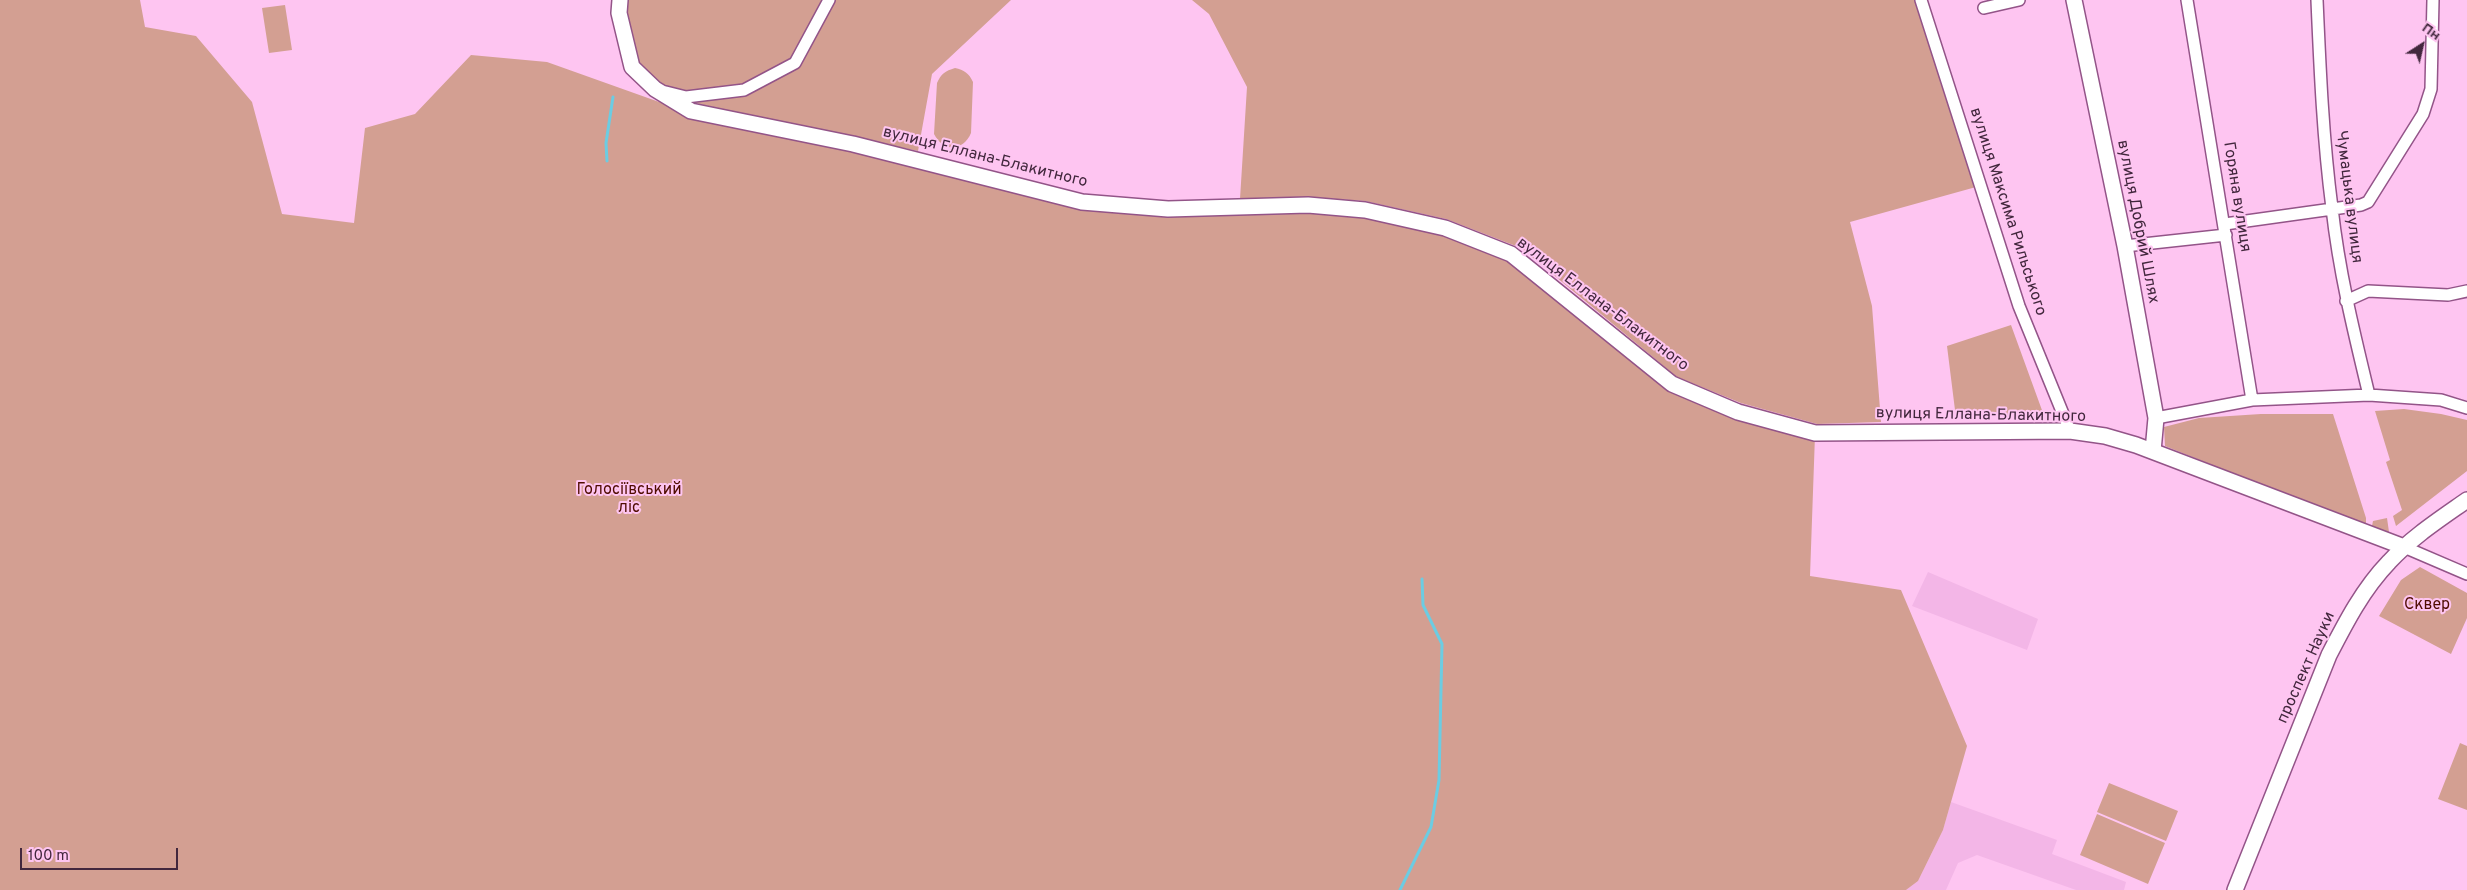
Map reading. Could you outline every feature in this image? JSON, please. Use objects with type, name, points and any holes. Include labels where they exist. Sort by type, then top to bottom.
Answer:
[{"type":"street","name":"вулиця Еллана-Блакитного","points":[[620,0],[619,13],[632,67],[655,89],[691,111],[853,144],[1082,202],[1168,208],[1308,205],[1365,210],[1446,228],[1511,254],[1672,384],[1738,412],[1815,433],[2070,431],[2105,436],[2152,451],[2404,547]]},
{"type":"street","points":[[655,89],[686,97],[744,90],[795,63],[830,0]]},
{"type":"street","name":"вулиця Максима Рильського","points":[[1920,0],[2019,306],[2070,431]]},
{"type":"street","points":[[1984,8],[2019,0]]},
{"type":"street","name":"вулиця Добрий Шлях","points":[[2076,0],[2125,246],[2156,418],[2152,451]]},
{"type":"street","name":"Горяна вулиця","points":[[2186,0],[2252,400]]},
{"type":"street","name":"Чумацька вулиця","points":[[2317,0],[2323,123],[2332,210],[2346,300],[2369,394]]},
{"type":"street","points":[[2125,246],[2361,205],[2368,202],[2423,114],[2433,78],[2433,0]]},
{"type":"street","points":[[2346,300],[2368,292],[2448,295],[2467,291]]},
{"type":"street","points":[[2156,418],[2252,400],[2369,394],[2441,400],[2467,408]]},
{"type":"street","name":"проспект Науки","points":[[2235,890],[2333,647],[2358,602],[2386,565],[2404,547],[2467,500]]},
{"type":"street","points":[[2404,547],[2467,574]]},
{"type":"shaded area","points":[[1928,572],[2038,619],[2027,650],[1912,606]]},
{"type":"shaded area","points":[[1951,802],[2057,840],[2052,854],[2126,882],[2124,890],[2076,890],[1977,855],[1958,863],[1946,890],[1906,890],[1918,881],[1943,830]]},
{"type":"green space","name":"Голосіївський ліс","points":[[0,0],[140,0],[145,27],[196,36],[252,102],[282,214],[354,223],[365,128],[415,114],[471,55],[547,62],[690,113],[1081,205],[1364,213],[1445,232],[1509,257],[1670,386],[1815,435],[1810,576],[1901,590],[1967,746],[1943,830],[1918,881],[1906,890],[0,890]]},
{"type":"green space","points":[[625,0],[1011,0],[932,74],[918,151],[676,99],[636,66],[624,13]]},
{"type":"green space","points":[[1192,0],[1916,0],[1976,187],[1850,222],[1872,306],[1881,422],[1817,424],[1741,403],[1677,377],[1521,248],[1446,219],[1365,201],[1306,197],[1240,199],[1247,87],[1209,14]]},
{"type":"green space","points":[[285,5],[292,50],[269,53],[262,8]]},
{"type":"green space","points":[[955,68],[966,72],[973,82],[971,133],[963,144],[948,147],[942,144],[934,134],[937,83],[944,73]]},
{"type":"green space","points":[[2011,325],[2043,413],[1956,418],[1947,346]]},
{"type":"green space","points":[[2404,409],[2467,420],[2467,471],[2396,526],[2393,516],[2402,510],[2386,462],[2390,460],[2375,411]]},
{"type":"green space","points":[[2261,414],[2333,414],[2366,518],[2366,527],[2165,446],[2164,427],[2199,418]]},
{"type":"green space","points":[[2387,518],[2389,532],[2371,531],[2373,521]]},
{"type":"green space","name":"Сквер","points":[[2420,567],[2467,593],[2467,618],[2451,654],[2379,616],[2401,580]]},
{"type":"green space","points":[[2460,743],[2467,746],[2467,810],[2438,799]]},
{"type":"green space","points":[[2109,783],[2178,811],[2166,841],[2097,812]]},
{"type":"green space","points":[[2097,814],[2165,843],[2148,884],[2080,855]]},
{"type":"waterway","points":[[607,161],[606,143],[613,97]]},
{"type":"waterway","points":[[1400,890],[1431,827],[1439,780],[1442,644],[1423,605],[1422,579]]}]
